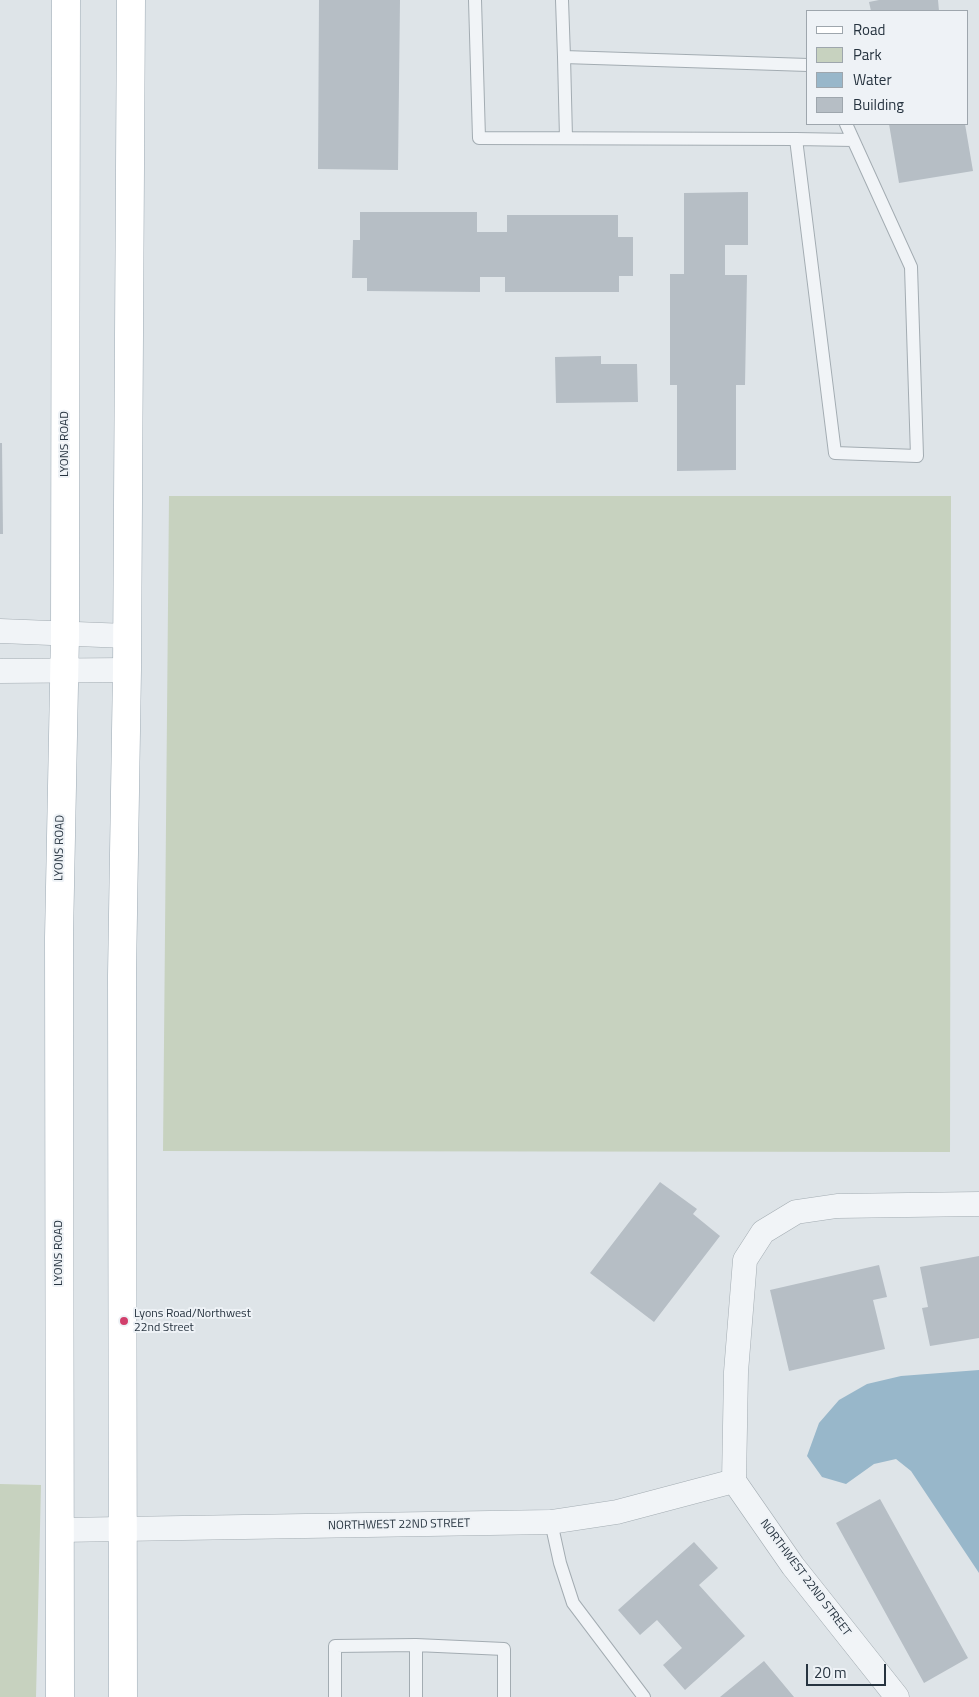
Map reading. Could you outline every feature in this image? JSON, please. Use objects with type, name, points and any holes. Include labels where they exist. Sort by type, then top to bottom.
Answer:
[{"type":"main road","name":"LYONS ROAD","points":[[60,1697],[58,937],[64,670],[66,0]]},
{"type":"main road","points":[[123,1697],[122,975],[127,670],[131,0]]},
{"type":"street","points":[[0,631],[127,636]]},
{"type":"street","points":[[0,671],[127,670]]},
{"type":"street","points":[[734,1481],[736,1372],[745,1260],[763,1232],[796,1212],[837,1206],[979,1204]]},
{"type":"street","name":"NORTHWEST 22ND STREET","points":[[60,1530],[551,1522],[617,1512],[734,1481],[793,1566],[896,1697]]},
{"type":"lane","points":[[475,0],[479,138],[853,140]]},
{"type":"lane","points":[[562,0],[566,138]]},
{"type":"lane","points":[[564,56],[806,65]]},
{"type":"lane","points":[[796,139],[835,453],[917,456],[911,267],[846,125]]},
{"type":"lane","points":[[551,1522],[560,1563],[573,1603],[644,1697]]},
{"type":"lane","points":[[334,1697],[335,1646],[416,1645],[504,1649],[504,1697]]},
{"type":"lane","points":[[416,1645],[416,1697]]},
{"type":"green space","points":[[169,496],[951,496],[950,1152],[163,1151]]},
{"type":"green space","points":[[0,1484],[41,1485],[36,1697],[0,1697]]},
{"type":"water","points":[[979,1370],[979,1573],[911,1471],[896,1459],[874,1464],[846,1484],[822,1477],[807,1456],[819,1423],[839,1400],[867,1384],[901,1376]]},
{"type":"building","points":[[319,0],[400,0],[398,170],[318,169]]},
{"type":"building","points":[[879,0],[938,0],[939,10],[871,10],[869,2]]},
{"type":"building","points":[[889,125],[965,125],[973,171],[899,183]]},
{"type":"building","points":[[748,192],[748,245],[725,245],[725,275],[747,275],[745,385],[736,385],[736,470],[677,471],[677,385],[670,385],[670,274],[684,274],[684,193]]},
{"type":"building","points":[[360,212],[477,212],[477,232],[507,232],[507,215],[618,215],[618,237],[633,237],[633,276],[619,276],[619,292],[505,292],[505,277],[480,277],[480,292],[367,291],[367,278],[352,278],[353,240],[360,240]]},
{"type":"building","points":[[601,356],[601,364],[637,364],[638,402],[556,403],[555,357]]},
{"type":"building","points":[[0,443],[2,443],[3,534],[0,534]]},
{"type":"building","points":[[660,1182],[697,1209],[693,1214],[720,1236],[654,1322],[590,1273]]},
{"type":"building","points":[[979,1256],[979,1338],[930,1346],[922,1308],[928,1307],[920,1267]]},
{"type":"building","points":[[879,1265],[887,1297],[873,1300],[885,1349],[789,1371],[770,1290]]},
{"type":"building","points":[[880,1499],[968,1658],[924,1683],[836,1523]]},
{"type":"building","points":[[694,1542],[718,1568],[699,1585],[745,1636],[685,1690],[663,1665],[682,1648],[657,1620],[640,1635],[618,1610]]},
{"type":"building","points":[[764,1661],[794,1697],[720,1697]]},
{"type":"place","name":"Lyons Road/Northwest 22nd Street","points":[[124,1321]]}]
